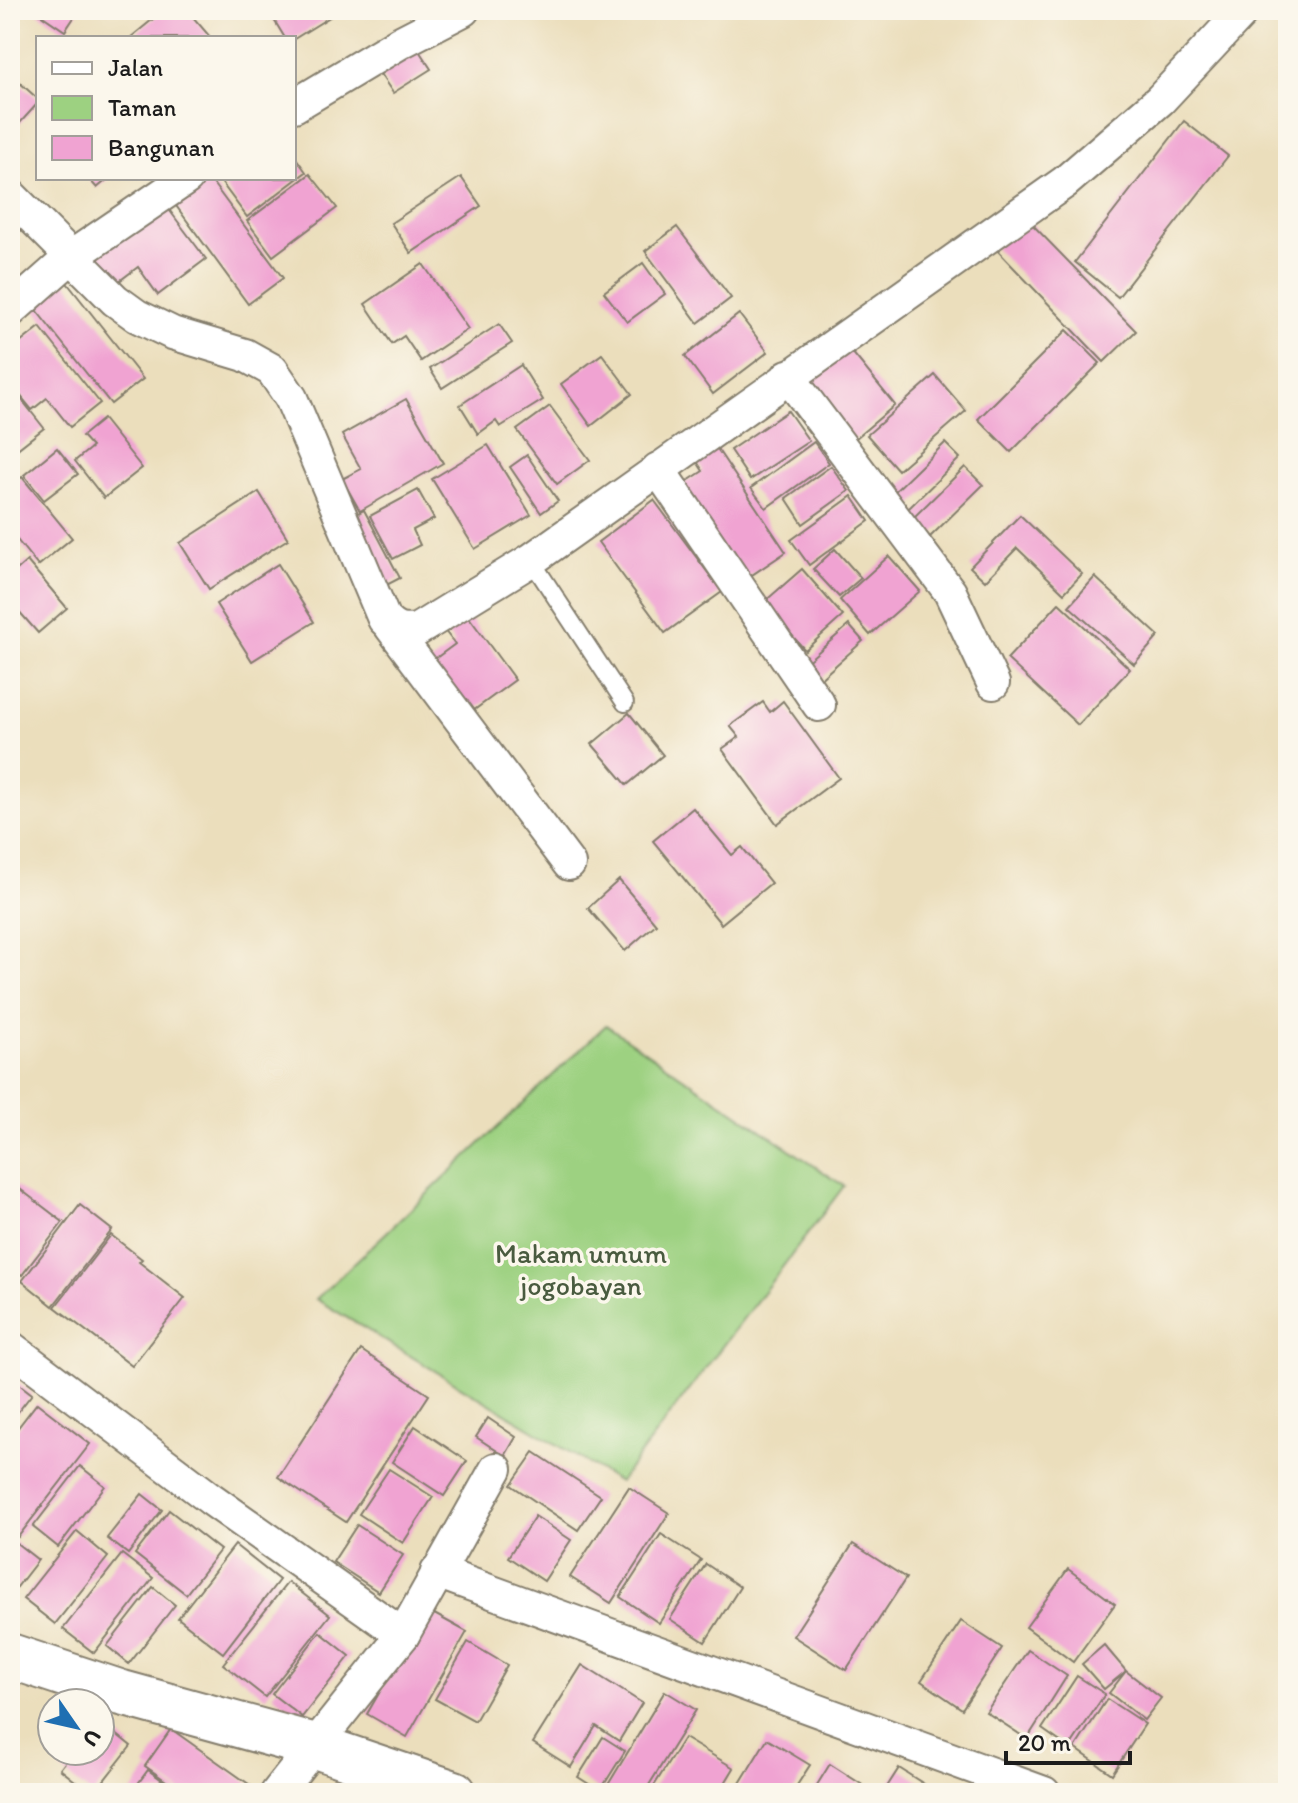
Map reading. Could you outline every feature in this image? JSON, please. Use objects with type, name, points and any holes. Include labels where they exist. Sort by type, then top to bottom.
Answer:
[{"type":"street","points":[[296,105],[399,43],[463,10]]},
{"type":"street","points":[[391,627],[401,632],[417,630],[531,560],[1065,182],[1160,100],[1244,10]]},
{"type":"street","points":[[10,311],[71,257],[184,180]]},
{"type":"street","points":[[10,195],[115,300],[137,316],[172,333],[245,355],[272,370],[291,398],[379,609],[569,864]]},
{"type":"street","points":[[788,376],[950,592],[993,683]]},
{"type":"street","points":[[658,469],[819,705]]},
{"type":"street","points":[[10,1347],[211,1499],[403,1635]]},
{"type":"street","points":[[277,1793],[403,1635],[496,1469]]},
{"type":"street","points":[[437,1572],[1044,1793]]},
{"type":"street","points":[[10,1656],[122,1693],[315,1746],[454,1793]]},
{"type":"lane","points":[[531,560],[625,703]]},
{"type":"green space","name":"Makam umum jogobayan","points":[[606,1025],[844,1186],[619,1482],[316,1299]]},
{"type":"building","points":[[34,10],[79,10],[65,31]]},
{"type":"building","points":[[164,10],[187,10],[209,36],[132,36]]},
{"type":"building","points":[[268,10],[341,10],[296,38],[284,36]]},
{"type":"building","points":[[412,40],[431,69],[393,93],[374,65]]},
{"type":"building","points":[[10,74],[36,97],[36,105],[10,134]]},
{"type":"building","points":[[1184,121],[1228,156],[1118,297],[1075,262]]},
{"type":"building","points":[[296,158],[306,172],[296,180]]},
{"type":"building","points":[[310,174],[337,208],[273,256],[247,221]]},
{"type":"building","points":[[461,177],[481,206],[411,253],[391,223]]},
{"type":"building","points":[[90,180],[107,180],[97,188]]},
{"type":"building","points":[[210,180],[283,278],[248,304],[174,203]]},
{"type":"building","points":[[219,180],[296,180],[247,217]]},
{"type":"building","points":[[161,199],[206,259],[158,295],[138,267],[110,288],[86,256]]},
{"type":"building","points":[[1026,218],[1136,331],[1104,362],[995,248]]},
{"type":"building","points":[[677,227],[731,298],[698,323],[645,251]]},
{"type":"building","points":[[643,263],[665,294],[627,322],[604,292]]},
{"type":"building","points":[[423,264],[468,329],[421,361],[404,336],[392,344],[365,304]]},
{"type":"building","points":[[64,279],[143,379],[111,404],[32,305]]},
{"type":"building","points":[[739,314],[768,352],[713,394],[685,356]]},
{"type":"building","points":[[499,324],[512,343],[442,388],[430,369]]},
{"type":"building","points":[[40,327],[100,403],[70,427],[47,398],[32,410],[10,383],[10,351]]},
{"type":"building","points":[[1067,330],[1100,363],[1011,452],[978,419]]},
{"type":"building","points":[[848,347],[895,405],[850,443],[802,386]]},
{"type":"building","points":[[602,354],[632,394],[591,426],[561,384]]},
{"type":"building","points":[[521,365],[543,400],[500,427],[496,421],[478,434],[460,405]]},
{"type":"building","points":[[935,375],[966,411],[898,470],[867,435]]},
{"type":"building","points":[[10,385],[44,428],[16,450],[10,443]]},
{"type":"building","points":[[406,399],[443,463],[360,511],[342,479],[361,469],[342,435]]},
{"type":"building","points":[[550,406],[590,460],[557,484],[517,430]]},
{"type":"building","points":[[788,411],[809,441],[750,480],[730,450]]},
{"type":"building","points":[[103,419],[142,468],[104,498],[75,461],[92,447],[82,436]]},
{"type":"building","points":[[712,441],[786,552],[740,583],[677,488],[703,471],[692,454]]},
{"type":"building","points":[[814,442],[829,463],[766,508],[751,488]]},
{"type":"building","points":[[945,443],[960,458],[905,512],[890,496]]},
{"type":"building","points":[[488,445],[531,515],[475,549],[432,479]]},
{"type":"building","points":[[57,448],[78,474],[44,500],[24,475]]},
{"type":"building","points":[[527,455],[558,501],[541,513],[510,467]]},
{"type":"building","points":[[831,466],[849,491],[803,524],[786,498]]},
{"type":"building","points":[[965,467],[983,485],[930,537],[912,519]]},
{"type":"building","points":[[22,477],[72,538],[38,566],[10,531],[10,486]]},
{"type":"building","points":[[418,490],[434,519],[413,530],[420,545],[393,559],[370,516]]},
{"type":"building","points":[[259,492],[288,539],[209,589],[180,543]]},
{"type":"building","points":[[852,496],[869,521],[809,565],[791,540]]},
{"type":"building","points":[[654,500],[722,592],[665,633],[598,542]]},
{"type":"building","points":[[364,510],[400,578],[379,589],[343,522]]},
{"type":"building","points":[[1020,515],[1082,574],[1064,593],[1017,548],[985,581],[970,567]]},
{"type":"building","points":[[835,549],[861,578],[839,597],[813,569]]},
{"type":"building","points":[[889,556],[920,591],[870,635],[840,600]]},
{"type":"building","points":[[27,561],[67,608],[38,633],[10,601],[10,576]]},
{"type":"building","points":[[278,564],[314,622],[252,661],[216,604]]},
{"type":"building","points":[[802,569],[843,616],[805,650],[763,603]]},
{"type":"building","points":[[1095,577],[1159,636],[1134,664],[1069,606]]},
{"type":"building","points":[[1059,603],[1130,669],[1078,725],[1007,659]]},
{"type":"building","points":[[463,609],[515,680],[466,716],[428,664],[455,644],[441,626]]},
{"type":"building","points":[[849,625],[863,641],[818,681],[803,665]]},
{"type":"building","points":[[783,701],[839,778],[777,824],[722,749],[739,737],[730,726],[763,702],[770,712]]},
{"type":"building","points":[[629,713],[663,755],[627,785],[592,744]]},
{"type":"building","points":[[693,808],[732,855],[742,847],[771,883],[721,924],[653,841]]},
{"type":"building","points":[[619,880],[656,924],[625,951],[588,908]]},
{"type":"building","points":[[16,1186],[63,1222],[22,1275],[10,1266],[10,1194]]},
{"type":"building","points":[[80,1205],[112,1230],[53,1306],[22,1281]]},
{"type":"building","points":[[111,1235],[142,1259],[139,1262],[185,1298],[132,1366],[55,1307]]},
{"type":"building","points":[[361,1350],[429,1395],[346,1522],[278,1477]]},
{"type":"building","points":[[10,1377],[32,1394],[10,1422]]},
{"type":"building","points":[[37,1403],[90,1444],[18,1537],[10,1531],[10,1438]]},
{"type":"building","points":[[488,1418],[516,1437],[505,1456],[476,1437]]},
{"type":"building","points":[[415,1426],[467,1461],[444,1496],[392,1462]]},
{"type":"building","points":[[534,1452],[601,1496],[578,1530],[511,1485]]},
{"type":"building","points":[[80,1466],[105,1486],[58,1547],[33,1527]]},
{"type":"building","points":[[389,1469],[433,1497],[403,1543],[359,1514]]},
{"type":"building","points":[[629,1487],[669,1513],[611,1603],[570,1577]]},
{"type":"building","points":[[142,1494],[162,1510],[128,1554],[107,1538]]},
{"type":"building","points":[[169,1510],[220,1550],[186,1594],[135,1554]]},
{"type":"building","points":[[535,1516],[571,1540],[544,1581],[508,1557]]},
{"type":"building","points":[[357,1525],[403,1555],[379,1592],[333,1562]]},
{"type":"building","points":[[77,1531],[108,1557],[55,1624],[23,1599]]},
{"type":"building","points":[[661,1534],[701,1560],[659,1623],[620,1597]]},
{"type":"building","points":[[10,1538],[38,1560],[10,1596]]},
{"type":"building","points":[[853,1544],[906,1578],[846,1670],[793,1636]]},
{"type":"building","points":[[235,1545],[279,1580],[223,1653],[178,1618]]},
{"type":"building","points":[[122,1554],[153,1578],[94,1653],[63,1629]]},
{"type":"building","points":[[706,1564],[740,1587],[705,1642],[670,1619]]},
{"type":"building","points":[[1068,1569],[1115,1604],[1073,1662],[1026,1627]]},
{"type":"building","points":[[288,1582],[330,1615],[265,1697],[223,1664]]},
{"type":"building","points":[[153,1587],[175,1605],[129,1664],[107,1646]]},
{"type":"building","points":[[427,1610],[467,1632],[407,1737],[367,1714]]},
{"type":"building","points":[[961,1621],[1002,1648],[962,1709],[921,1681]]},
{"type":"building","points":[[320,1632],[350,1656],[302,1717],[272,1694]]},
{"type":"building","points":[[468,1642],[507,1665],[475,1721],[435,1699]]},
{"type":"building","points":[[1104,1645],[1126,1671],[1104,1689],[1082,1664]]},
{"type":"building","points":[[1028,1650],[1067,1676],[1027,1739],[986,1712]]},
{"type":"building","points":[[582,1665],[642,1703],[619,1741],[596,1726],[571,1767],[533,1743]]},
{"type":"building","points":[[1126,1671],[1161,1698],[1144,1720],[1109,1693]]},
{"type":"building","points":[[1077,1676],[1105,1694],[1069,1748],[1042,1729]]},
{"type":"building","points":[[665,1691],[696,1710],[644,1793],[603,1793]]},
{"type":"building","points":[[1107,1699],[1145,1724],[1112,1774],[1075,1748]]},
{"type":"building","points":[[171,1729],[253,1787],[249,1793],[183,1793],[145,1766]]},
{"type":"building","points":[[116,1734],[131,1746],[116,1765]]},
{"type":"building","points":[[603,1737],[625,1751],[600,1791],[578,1777]]},
{"type":"building","points":[[684,1738],[734,1768],[719,1793],[659,1793],[652,1789]]},
{"type":"building","points":[[767,1739],[810,1765],[792,1793],[734,1793]]},
{"type":"building","points":[[830,1764],[872,1791],[871,1793],[812,1793]]},
{"type":"building","points":[[62,1767],[114,1767],[94,1793],[60,1769]]},
{"type":"building","points":[[899,1768],[938,1793],[883,1793]]},
{"type":"building","points":[[148,1770],[180,1793],[131,1793]]}]
